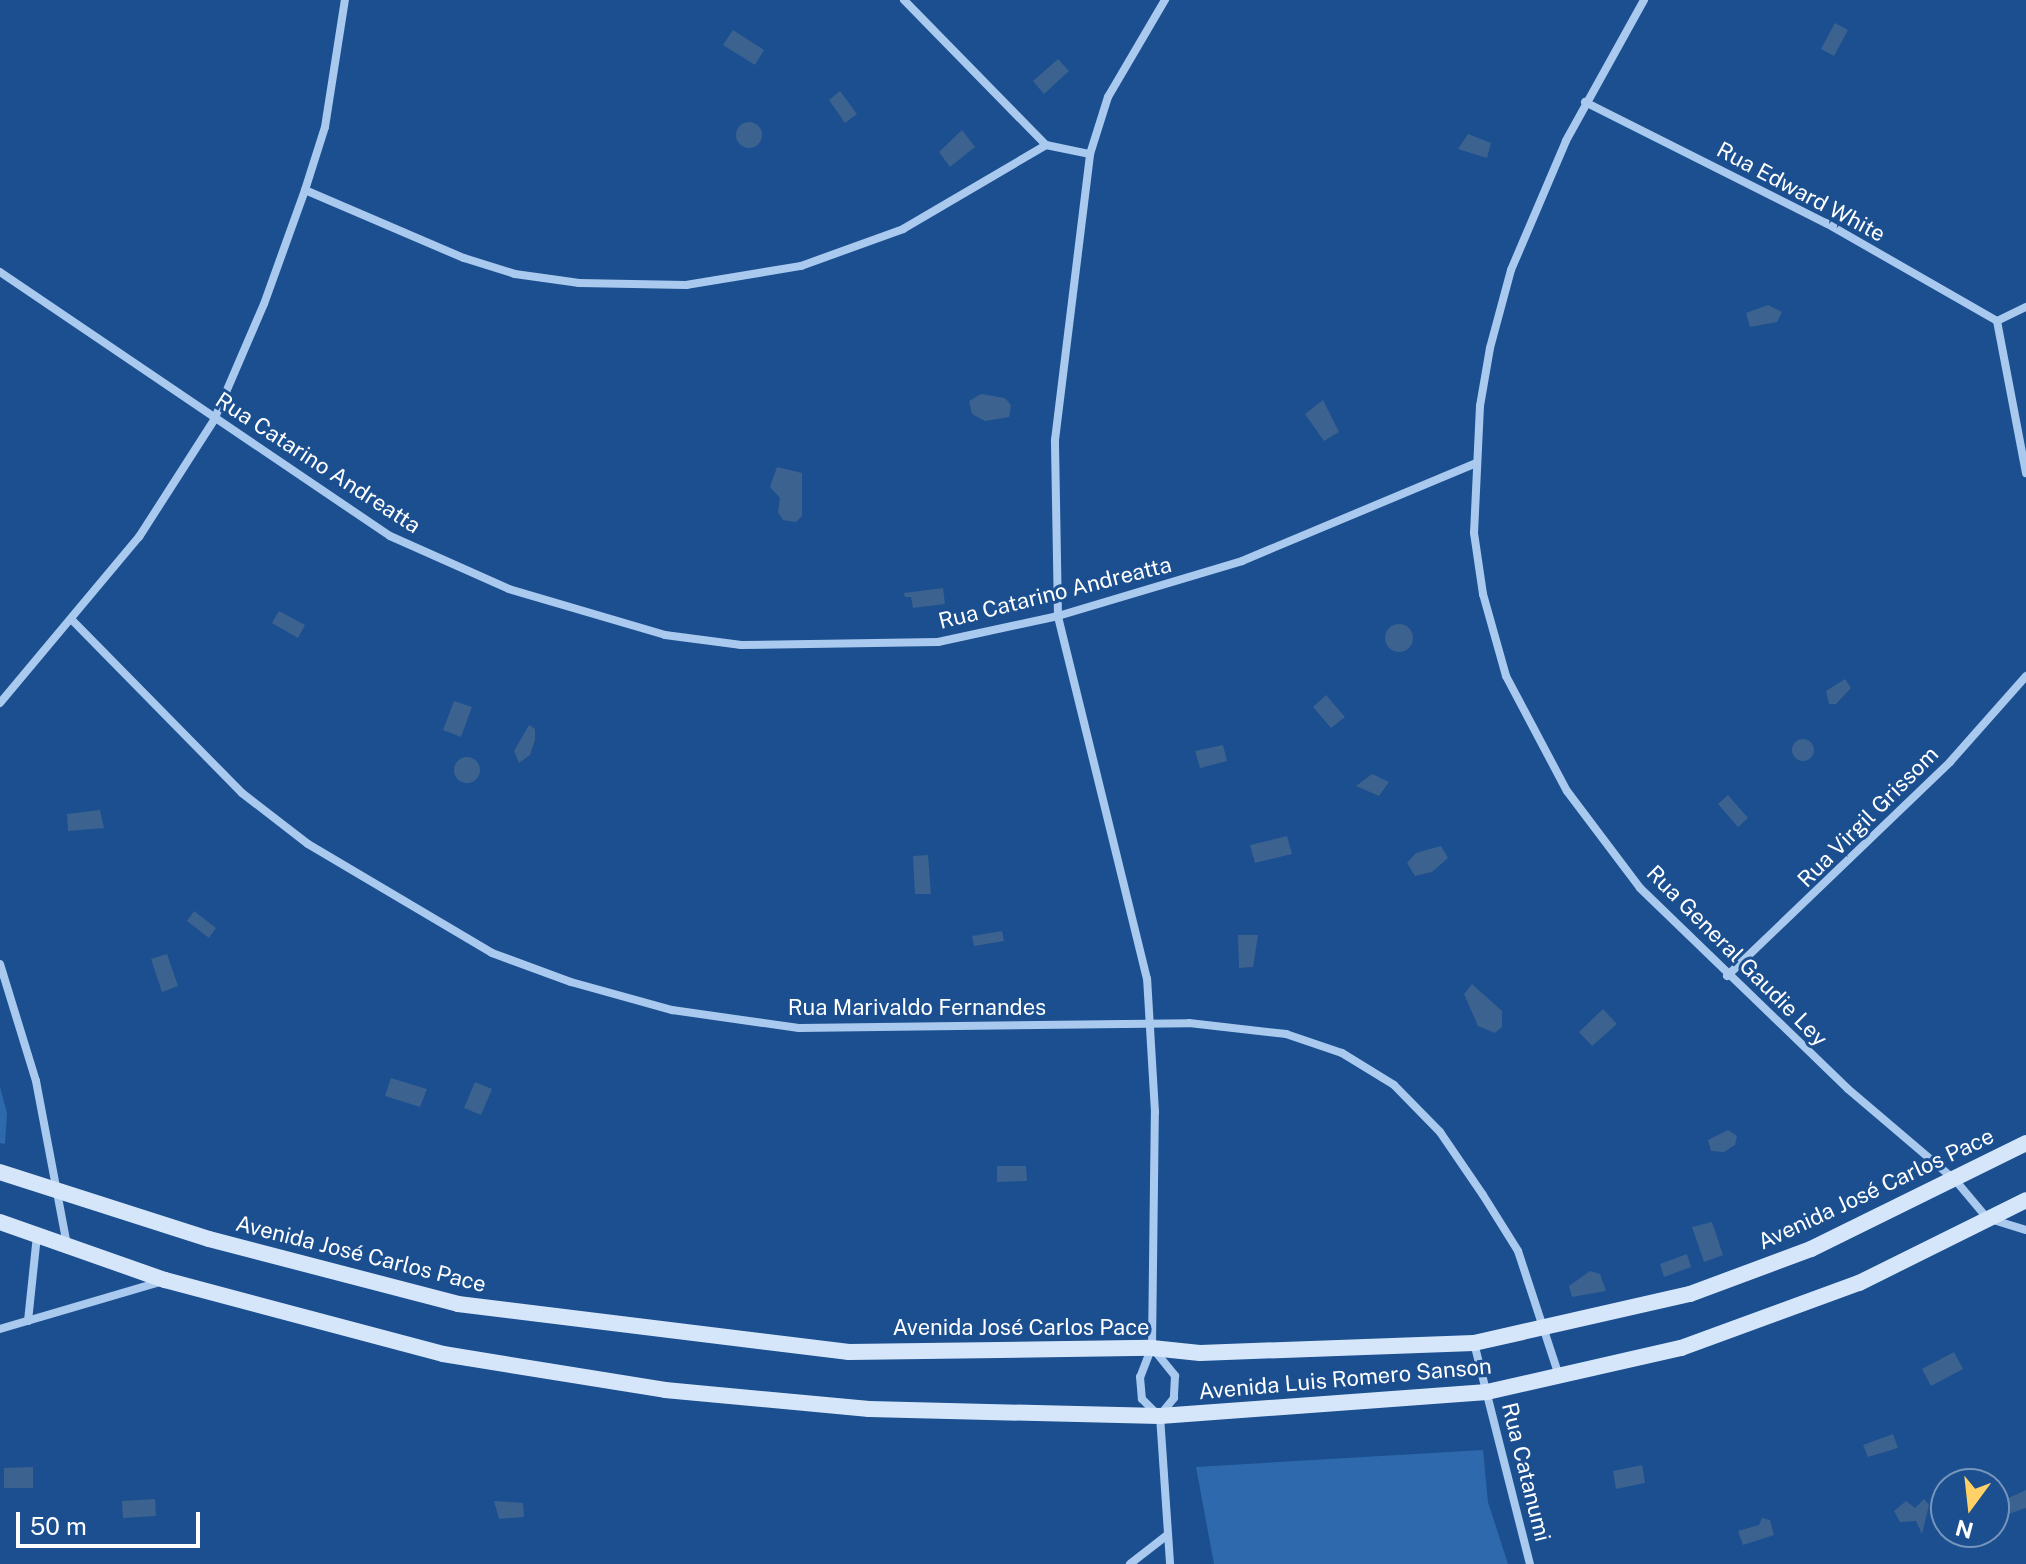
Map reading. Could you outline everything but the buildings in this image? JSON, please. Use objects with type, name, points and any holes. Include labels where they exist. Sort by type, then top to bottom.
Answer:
[{"type":"main road","name":"Avenida José Carlos Pace","points":[[0,1172],[209,1239],[458,1304],[849,1352],[1152,1348],[1200,1353],[1474,1343],[1690,1294],[1811,1249],[1956,1181],[2026,1143]]},
{"type":"main road","name":"Avenida Luis Romero Sanson","points":[[1160,1416],[1487,1392],[1681,1348],[1859,1283],[2026,1200]]},
{"type":"main road","points":[[0,1222],[165,1280],[386,1342],[665,1390],[869,1409],[1160,1416]]},
{"type":"street","points":[[0,703],[73,621],[139,537],[214,420],[264,304],[325,127],[345,0]]},
{"type":"street","points":[[904,0],[1046,145],[1090,154]]},
{"type":"street","points":[[1160,1416],[1142,1399],[1142,1364],[1152,1348],[1155,1112],[1147,979],[1058,616],[1055,440],[1090,154],[1108,97],[1165,0]]},
{"type":"street","name":"Rua General Gaudie Ley","points":[[1644,0],[1585,102],[1499,310],[1480,406],[1474,533],[1483,594],[1506,676],[1567,791],[1640,888],[1727,976],[1956,1181],[1987,1218]]},
{"type":"street","name":"Rua Edward White","points":[[1585,102],[1826,223],[1997,321]]},
{"type":"street","points":[[305,190],[464,258],[515,274],[579,283],[686,285],[801,266],[903,229],[1046,145]]},
{"type":"street","name":"Rua Catarino Andreatta","points":[[0,272],[148,369],[214,420],[390,536],[509,589],[665,635],[741,645],[938,642],[1058,616],[1242,561],[1476,463]]},
{"type":"street","points":[[2026,307],[1997,321],[2026,473]]},
{"type":"street","name":"Rua Marivaldo Fernandes","points":[[73,621],[242,793],[308,844],[492,953],[672,1010],[799,1028],[1228,1025],[1286,1034],[1342,1053],[1394,1085],[1440,1132],[1483,1195],[1518,1251],[1559,1376]]},
{"type":"street","name":"Rua Virgil Grissom","points":[[1727,976],[1950,762],[2026,676]]},
{"type":"street","points":[[0,964],[36,1081],[67,1246]]},
{"type":"street","points":[[1987,1218],[2026,1230]]},
{"type":"street","points":[[28,1321],[37,1235]]},
{"type":"street","points":[[0,1329],[165,1280]]},
{"type":"street","name":"Rua Catanumi","points":[[1474,1343],[1530,1564]]},
{"type":"street","points":[[1152,1348],[1175,1376],[1174,1398],[1160,1416],[1170,1564]]},
{"type":"street","points":[[1130,1564],[1166,1536]]},
{"type":"shaded area","points":[[1835,23],[1848,30],[1834,56],[1821,49]]},
{"type":"shaded area","points":[[733,30],[764,50],[755,65],[723,45]]},
{"type":"shaded area","points":[[1058,59],[1069,71],[1044,94],[1033,81]]},
{"type":"shaded area","points":[[840,91],[857,114],[845,123],[829,100]]},
{"type":"shaded area","points":[[749,122],[758,126],[762,135],[758,144],[749,148],[740,144],[736,135],[740,126]]},
{"type":"shaded area","points":[[962,130],[975,147],[950,167],[939,152]]},
{"type":"shaded area","points":[[1468,134],[1491,143],[1487,158],[1458,149]]},
{"type":"shaded area","points":[[1768,305],[1782,312],[1777,322],[1750,327],[1746,313]]},
{"type":"shaded area","points":[[981,394],[1005,398],[1011,405],[1009,417],[985,421],[972,414],[969,401]]},
{"type":"shaded area","points":[[1323,400],[1339,432],[1324,441],[1305,414]]},
{"type":"shaded area","points":[[777,467],[802,473],[802,516],[796,522],[783,520],[778,512],[780,498],[770,487]]},
{"type":"shaded area","points":[[943,588],[945,604],[913,608],[911,597],[905,597],[904,593]]},
{"type":"shaded area","points":[[279,611],[305,625],[298,638],[272,623]]},
{"type":"shaded area","points":[[1399,624],[1409,628],[1413,638],[1409,648],[1399,652],[1389,648],[1385,638],[1389,628]]},
{"type":"shaded area","points":[[1845,679],[1851,688],[1836,704],[1829,704],[1826,691]]},
{"type":"shaded area","points":[[1326,695],[1345,717],[1331,728],[1313,707]]},
{"type":"shaded area","points":[[454,701],[472,707],[461,737],[443,730]]},
{"type":"shaded area","points":[[529,725],[535,729],[535,740],[530,755],[519,763],[514,751]]},
{"type":"shaded area","points":[[1799,739],[1807,739],[1814,750],[1807,761],[1799,761],[1792,754],[1792,746]]},
{"type":"shaded area","points":[[1223,745],[1227,761],[1200,768],[1195,751]]},
{"type":"shaded area","points":[[467,757],[476,761],[480,770],[476,779],[467,783],[458,779],[454,770],[458,761]]},
{"type":"shaded area","points":[[1372,774],[1389,782],[1379,796],[1356,786]]},
{"type":"shaded area","points":[[1728,795],[1748,818],[1738,827],[1718,804]]},
{"type":"shaded area","points":[[100,810],[104,828],[68,831],[67,814]]},
{"type":"shaded area","points":[[1287,836],[1292,854],[1255,863],[1250,845]]},
{"type":"shaded area","points":[[1441,846],[1448,858],[1432,872],[1415,876],[1407,863],[1416,853]]},
{"type":"shaded area","points":[[928,855],[931,894],[915,894],[913,856]]},
{"type":"shaded area","points":[[194,911],[216,928],[209,938],[187,921]]},
{"type":"shaded area","points":[[1002,931],[1004,941],[974,946],[972,936]]},
{"type":"shaded area","points":[[1238,935],[1258,935],[1253,967],[1239,968]]},
{"type":"shaded area","points":[[167,954],[178,986],[162,992],[151,959]]},
{"type":"shaded area","points":[[1472,984],[1502,1011],[1502,1027],[1495,1033],[1478,1026],[1464,994]]},
{"type":"shaded area","points":[[1603,1009],[1617,1024],[1592,1046],[1579,1032]]},
{"type":"shaded area","points":[[391,1078],[427,1089],[420,1107],[385,1096]]},
{"type":"shaded area","points":[[475,1082],[492,1089],[481,1115],[464,1108]]},
{"type":"shaded area","points":[[0,1087],[7,1113],[5,1144],[0,1143]]},
{"type":"shaded area","points":[[1728,1130],[1737,1136],[1735,1145],[1724,1152],[1711,1151],[1708,1140]]},
{"type":"shaded area","points":[[997,1166],[1026,1166],[1027,1181],[997,1182]]},
{"type":"shaded area","points":[[1712,1222],[1723,1255],[1704,1262],[1692,1227]]},
{"type":"shaded area","points":[[1687,1254],[1691,1267],[1664,1277],[1660,1264]]},
{"type":"shaded area","points":[[1590,1271],[1600,1274],[1606,1291],[1572,1297],[1569,1286]]},
{"type":"shaded area","points":[[1954,1352],[1963,1369],[1931,1386],[1922,1369]]},
{"type":"shaded area","points":[[1893,1434],[1898,1448],[1868,1457],[1863,1445]]},
{"type":"shaded area","points":[[1483,1450],[1488,1502],[1508,1564],[1214,1564],[1196,1467]]},
{"type":"shaded area","points":[[1642,1465],[1645,1483],[1616,1489],[1613,1471]]},
{"type":"shaded area","points":[[33,1467],[33,1488],[4,1488],[4,1468]]},
{"type":"shaded area","points":[[2026,1490],[2026,1508],[2010,1513],[2010,1497]]},
{"type":"shaded area","points":[[155,1499],[156,1516],[123,1518],[122,1501]]},
{"type":"shaded area","points":[[1924,1499],[1929,1505],[1922,1534],[1916,1521],[1900,1522],[1894,1511],[1906,1501],[1915,1508]]},
{"type":"shaded area","points":[[494,1501],[523,1503],[524,1517],[499,1519]]},
{"type":"shaded area","points":[[1762,1518],[1770,1520],[1774,1535],[1743,1545],[1738,1531],[1759,1525]]}]
